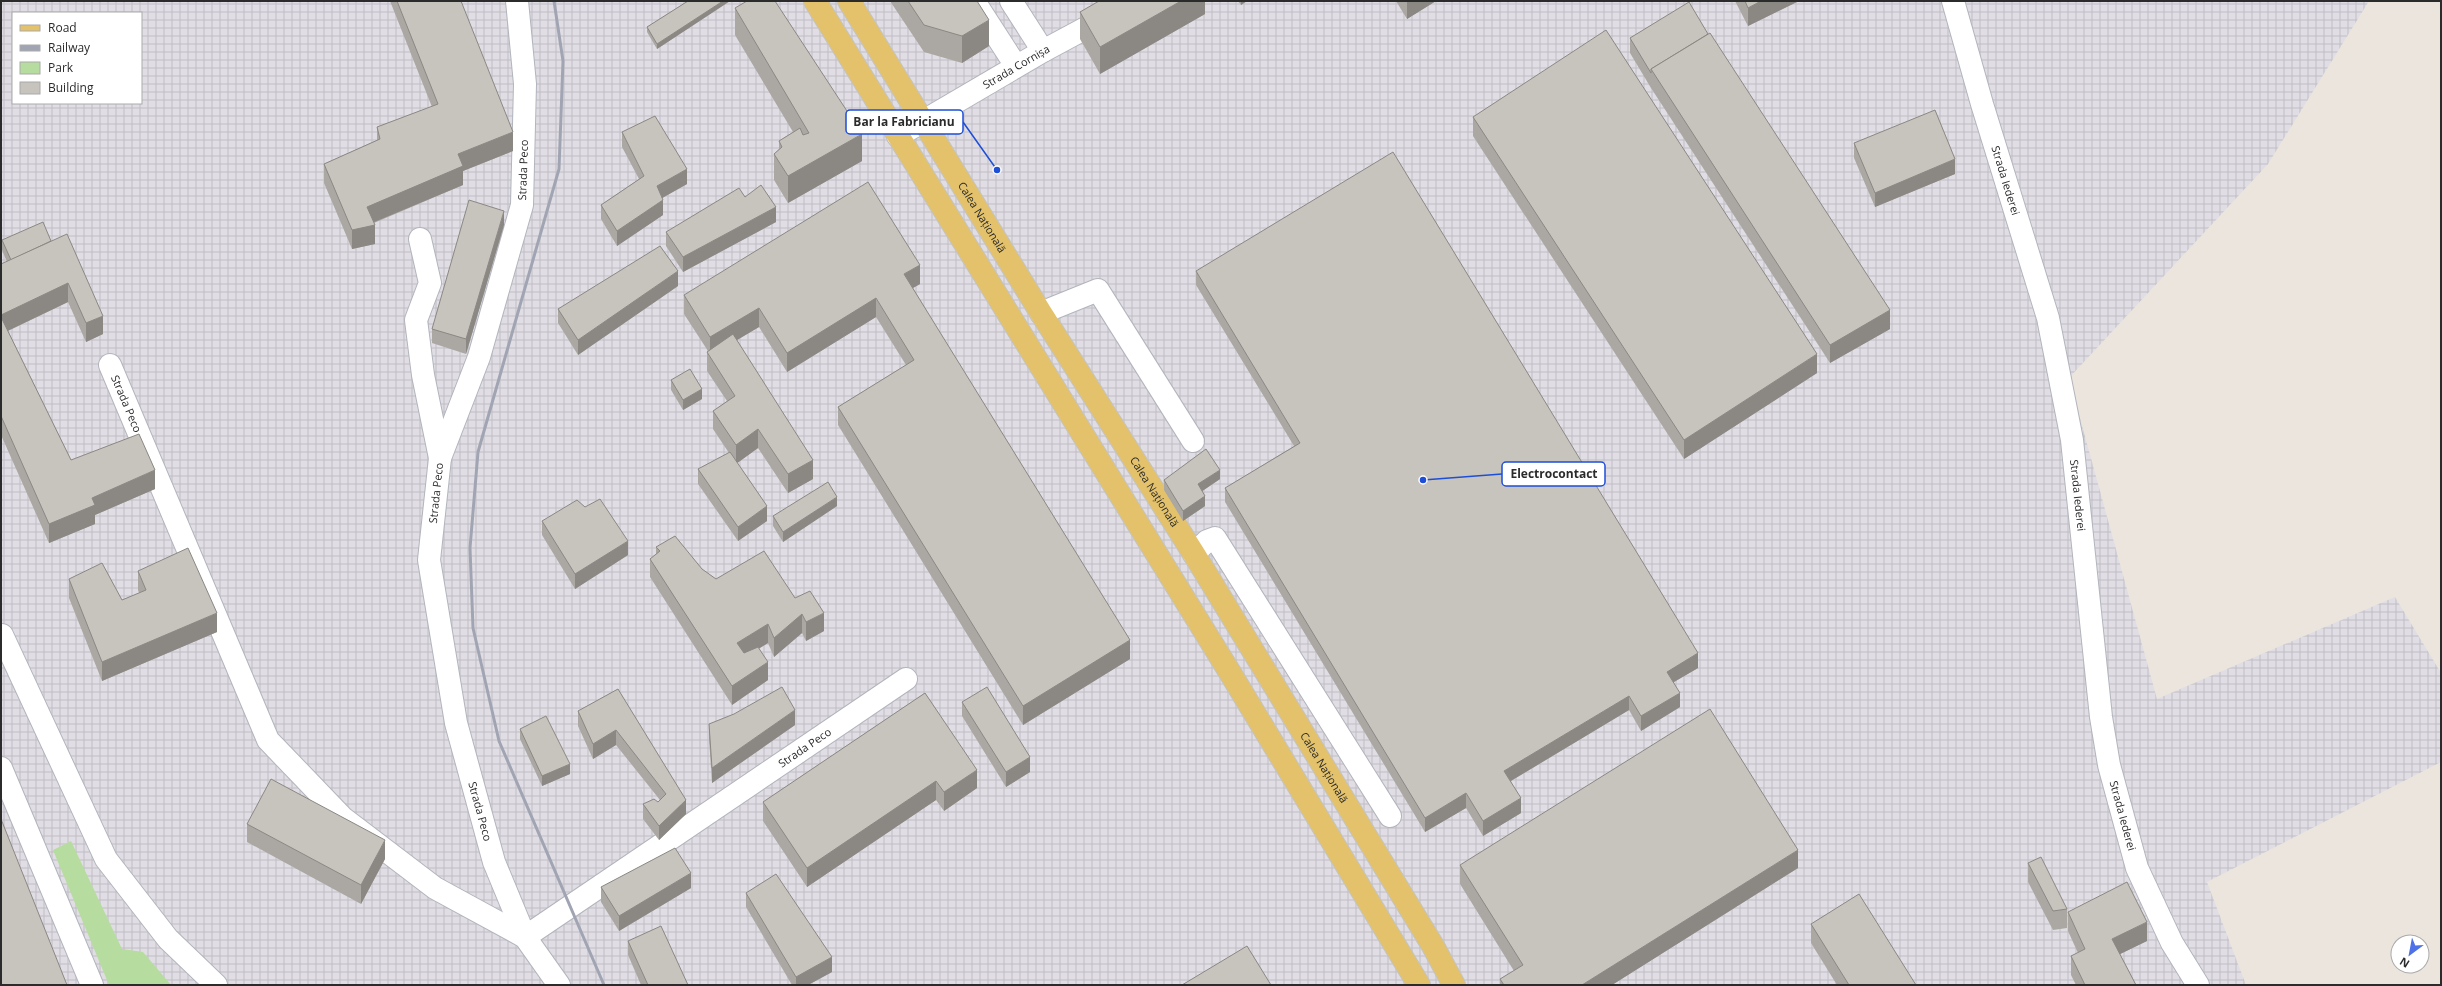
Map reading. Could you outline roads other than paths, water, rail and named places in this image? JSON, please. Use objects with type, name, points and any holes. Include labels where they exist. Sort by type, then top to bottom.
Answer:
[{"type":"main road","points":[[815,1],[1229,671],[1419,985]]},
{"type":"main road","name":"Calea Națională","points":[[849,1],[1041,313],[1194,554],[1433,946],[1454,985]]},
{"type":"street","name":"Strada Peco","points":[[517,1],[525,84],[522,206],[479,356],[440,458],[430,560],[456,723],[494,862],[525,937],[559,985]]},
{"type":"street","points":[[974,1],[1016,66]]},
{"type":"street","points":[[1011,1],[1043,51]]},
{"type":"street","name":"Strada Cornișa","points":[[898,136],[1016,66],[1136,1]]},
{"type":"street","name":"Strada Iederei","points":[[1953,1],[1982,104],[2048,318],[2072,440],[2101,717],[2112,779],[2137,868],[2172,943],[2198,985]]},
{"type":"street","points":[[420,239],[430,284],[416,320],[423,375],[440,458]]},
{"type":"street","points":[[1041,313],[1098,290],[1193,441]]},
{"type":"street","name":"Strada Peco","points":[[110,365],[268,740],[343,818],[435,888],[525,937]]},
{"type":"street","points":[[1194,554],[1207,541],[1215,538],[1390,816]]},
{"type":"street","points":[[2,635],[106,859],[168,939],[216,985]]},
{"type":"street","name":"Strada Peco","points":[[525,937],[906,679]]},
{"type":"street","points":[[1,768],[92,985]]},
{"type":"railway","points":[[554,1],[563,61],[559,169],[478,452],[470,548],[473,628],[499,741],[604,985]]},
{"type":"place","name":"Bar la Fabricianu","points":[[997,170]]},
{"type":"place","name":"Electrocontact","points":[[1423,480]]}]
